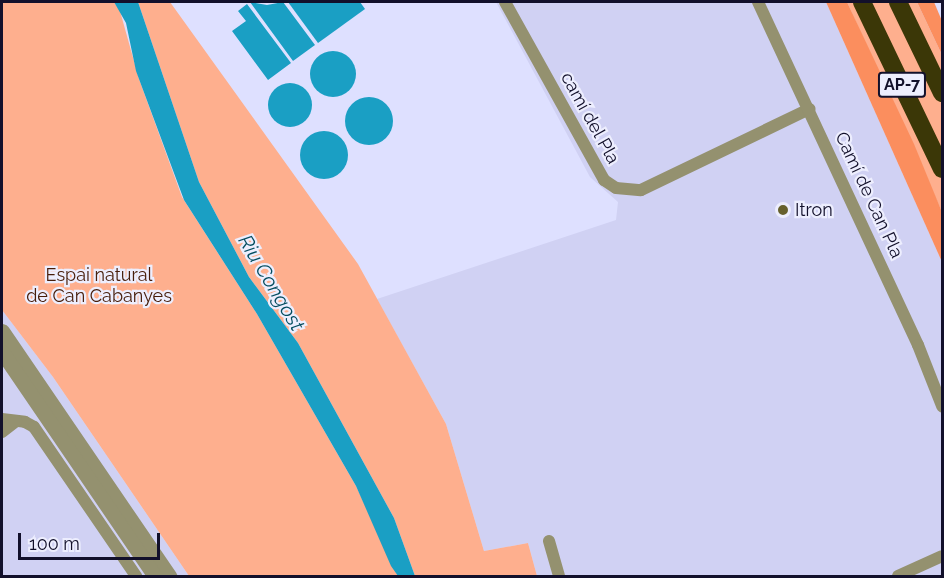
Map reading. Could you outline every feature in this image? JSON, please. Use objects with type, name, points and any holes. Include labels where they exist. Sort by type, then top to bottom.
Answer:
[{"type":"highway","name":"AP-7","points":[[862,2],[942,169]]},
{"type":"highway","name":"AP-7","points":[[898,2],[942,93]]},
{"type":"street","name":"camí del Pla","points":[[505,2],[604,180],[616,188],[641,190],[809,109]]},
{"type":"street","name":"Camí de Can Pla","points":[[758,2],[809,109],[942,406]]},
{"type":"street","points":[[2,331],[169,576]]},
{"type":"street","points":[[2,352],[154,576]]},
{"type":"street","points":[[2,419],[34,427],[136,576]]},
{"type":"street","points":[[2,432],[16,421]]},
{"type":"street","points":[[549,541],[560,576]]},
{"type":"street","points":[[898,576],[942,556]]},
{"type":"shaded area","points":[[496,2],[826,2],[942,262],[942,576],[537,576],[528,543],[484,551],[446,424],[377,299],[616,220],[618,202],[590,177]]},
{"type":"shaded area","points":[[826,2],[847,2],[914,144],[942,212],[942,262]]},
{"type":"shaded area","points":[[917,2],[934,2],[942,21],[942,55]]},
{"type":"shaded area","points":[[2,310],[53,377],[189,576],[2,576]]},
{"type":"green space","name":"Espai natural de Can Cabanyes","points":[[2,2],[114,2],[120,11],[139,79],[182,197],[257,314],[356,486],[398,576],[189,576],[53,377],[2,310]]},
{"type":"green space","points":[[138,2],[170,2],[358,264],[446,424],[484,551],[528,543],[537,576],[415,576],[394,518],[298,343],[249,277],[199,182]]},
{"type":"green space","points":[[847,2],[917,2],[942,55],[942,212]]},
{"type":"water","points":[[114,2],[138,2],[199,182],[249,277],[298,343],[394,518],[415,576],[398,576],[391,566],[356,486],[257,314],[184,200],[136,71],[126,23]]},
{"type":"water","points":[[250,2],[267,5],[283,2],[315,45],[293,61]]},
{"type":"water","points":[[288,2],[360,2],[365,9],[318,43]]},
{"type":"water","points":[[247,4],[291,63],[268,80],[232,31],[246,21],[238,11]]},
{"type":"water","points":[[333,51],[349,58],[356,74],[349,90],[333,97],[317,90],[310,74],[317,58]]},
{"type":"water","points":[[290,83],[299,84],[306,89],[311,96],[311,114],[306,121],[299,126],[290,127],[281,126],[274,121],[269,114],[268,105],[269,96],[274,89],[281,84]]},
{"type":"water","points":[[364,97],[374,97],[386,104],[393,116],[393,126],[386,138],[374,145],[364,145],[349,134],[345,126],[345,116],[356,101]]},
{"type":"water","points":[[319,131],[329,131],[344,141],[348,155],[347,164],[338,175],[329,179],[319,179],[304,169],[300,160],[300,150],[310,135]]},
{"type":"place","name":"Itron","points":[[783,210]]},
{"type":"water label","name":"Riu Congost","points":[[271,283]]}]
